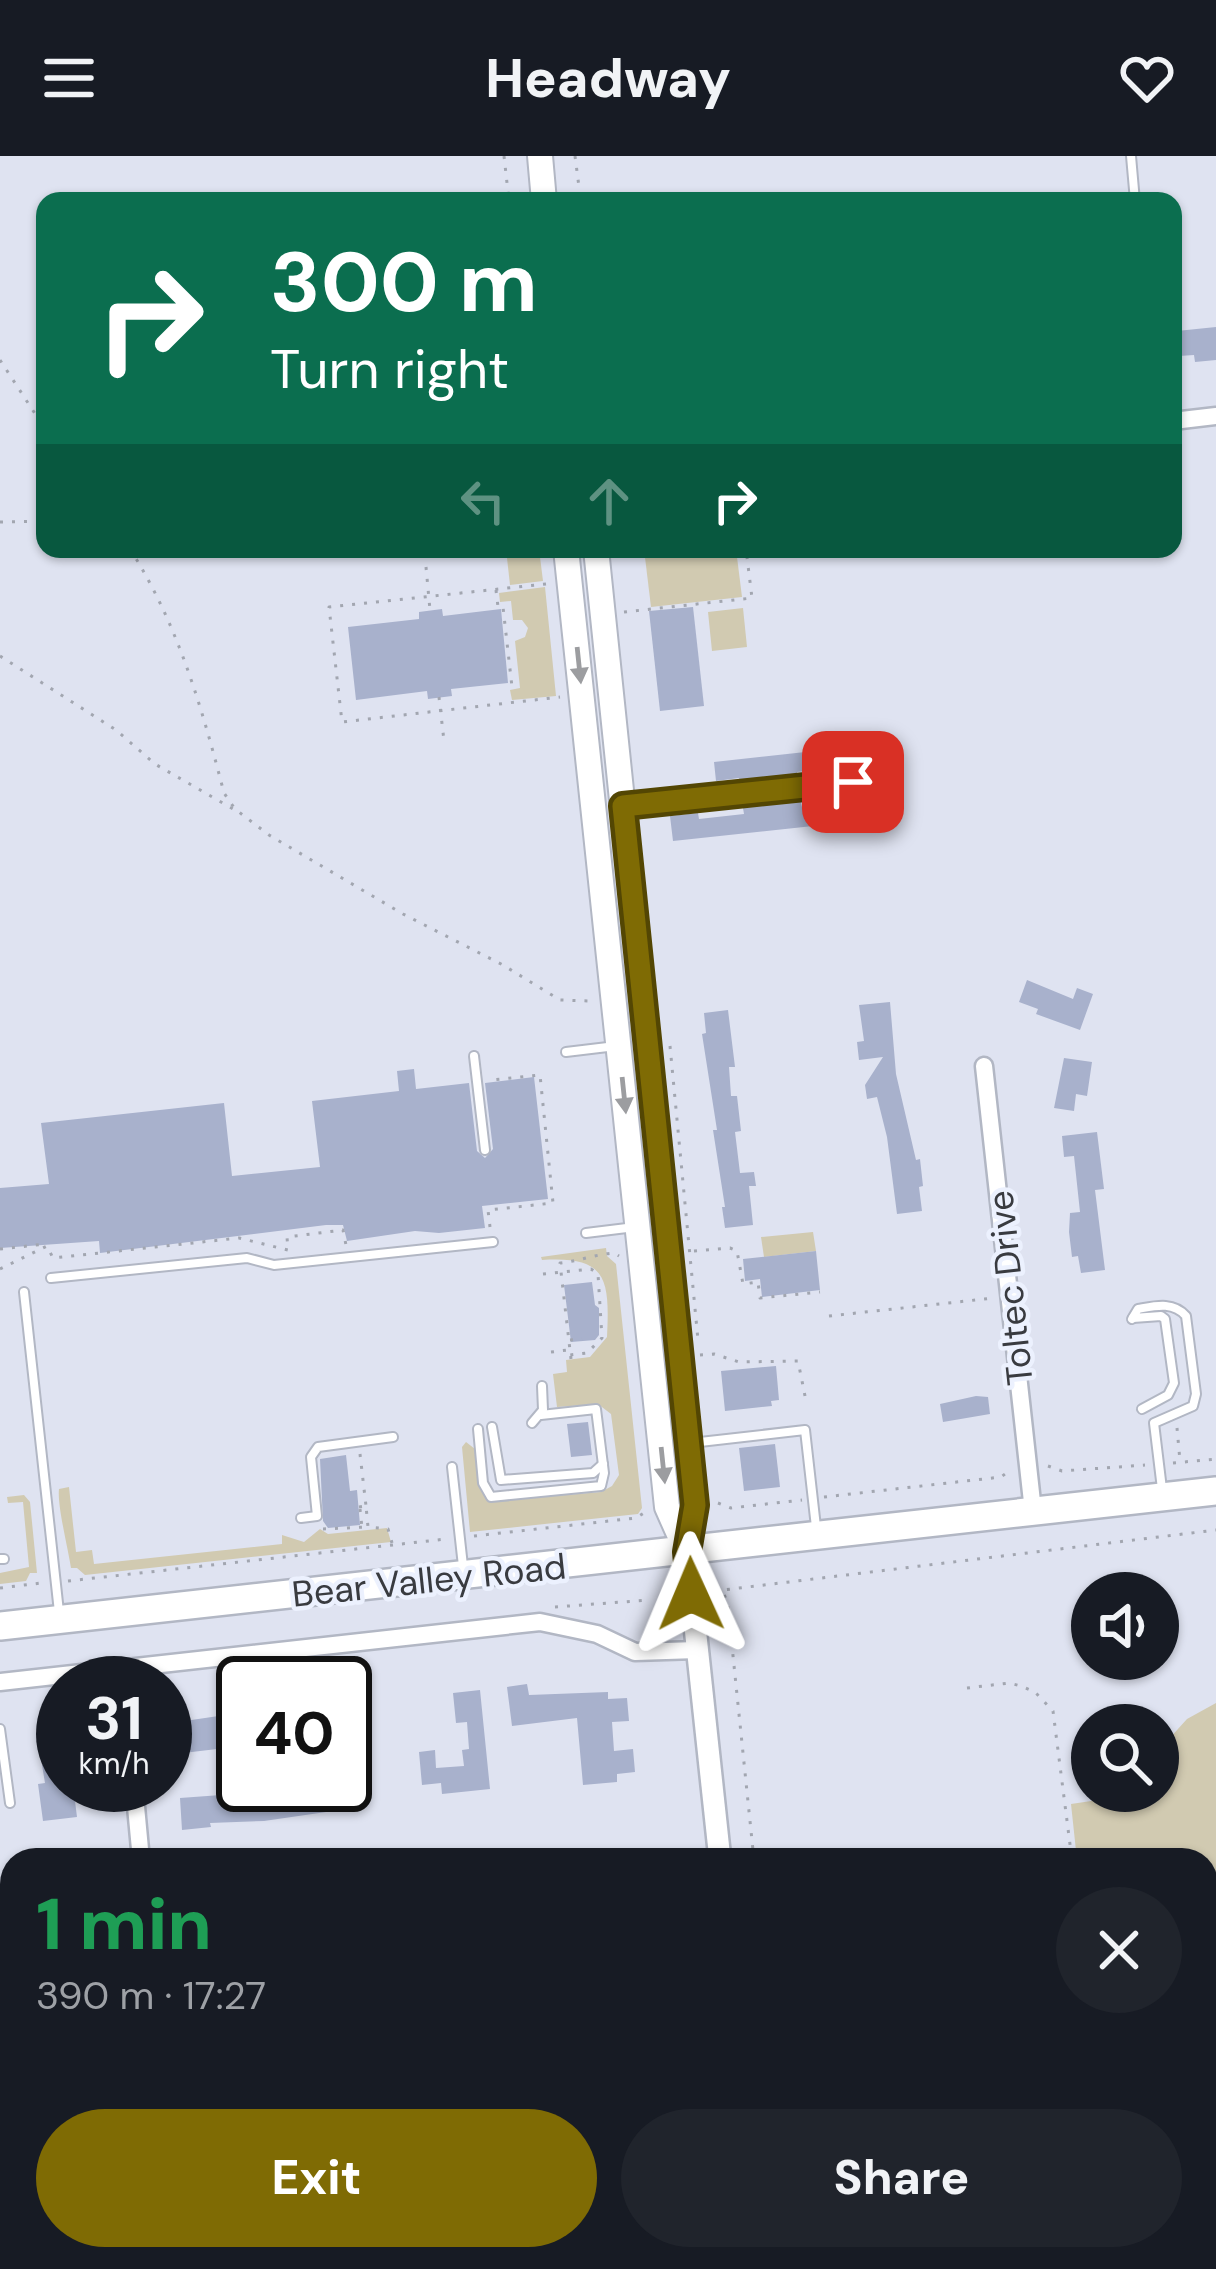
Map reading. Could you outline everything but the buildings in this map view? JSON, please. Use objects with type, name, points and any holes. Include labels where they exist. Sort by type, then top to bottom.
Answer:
[{"type":"main road","points":[[539,156],[543,192]]},
{"type":"main road","points":[[567,558],[667,1507],[687,1552]]},
{"type":"main road","points":[[597,558],[666,1223],[685,1256],[695,1505],[687,1552]]},
{"type":"main road","name":"Bear Valley Road","points":[[0,1626],[1216,1491]]},
{"type":"street","points":[[1182,420],[1216,416]]},
{"type":"street","name":"Toltec Drive","points":[[984,1066],[1033,1511]]},
{"type":"street","points":[[687,1552],[719,1848]]},
{"type":"street","points":[[192,1667],[540,1622],[597,1634],[635,1652],[697,1650]]},
{"type":"street","points":[[0,1682],[36,1680]]},
{"type":"street","points":[[137,1812],[140,1848]]},
{"type":"lane","points":[[1130,156],[1134,192]]},
{"type":"lane","points":[[623,806],[853,782]]},
{"type":"lane","points":[[566,1052],[647,1043]]},
{"type":"lane","points":[[474,1056],[485,1150]]},
{"type":"lane","points":[[586,1233],[666,1223]]},
{"type":"lane","points":[[51,1278],[247,1258],[274,1265],[493,1242]]},
{"type":"lane","points":[[24,1292],[60,1620]]},
{"type":"lane","points":[[1142,1409],[1168,1395],[1174,1383],[1165,1319],[1132,1318],[1138,1310],[1164,1305],[1180,1309],[1186,1316],[1196,1394],[1192,1406],[1154,1423],[1163,1496]]},
{"type":"lane","points":[[541,1415],[542,1386]]},
{"type":"lane","points":[[478,1429],[483,1483],[491,1497],[601,1486],[596,1409],[541,1415],[532,1423]]},
{"type":"lane","points":[[492,1427],[501,1480],[593,1473],[603,1464]]},
{"type":"lane","points":[[689,1443],[806,1430],[817,1537]]},
{"type":"lane","points":[[301,1518],[317,1516],[311,1457],[324,1444],[393,1437]]},
{"type":"lane","points":[[452,1467],[464,1576]]},
{"type":"lane","points":[[0,1729],[10,1803]]},
{"type":"path","points":[[504,156],[507,192]]},
{"type":"path","points":[[575,156],[577,192]]},
{"type":"path","points":[[0,360],[36,415]]},
{"type":"path","points":[[0,522],[36,521]]},
{"type":"path","points":[[135,558],[164,608],[203,715],[224,793],[235,809]]},
{"type":"path","points":[[624,612],[752,598],[747,558]]},
{"type":"path","points":[[426,567],[430,610]]},
{"type":"path","points":[[548,584],[329,607],[342,722],[560,698]]},
{"type":"path","points":[[496,589],[498,607],[503,607],[512,687]]},
{"type":"path","points":[[0,656],[116,730],[154,764],[235,809],[339,877],[560,1000],[592,1001]]},
{"type":"path","points":[[439,698],[444,741]]},
{"type":"path","points":[[486,1081],[540,1075],[554,1203],[488,1210],[490,1230]]},
{"type":"path","points":[[46,1246],[53,1258],[239,1238],[288,1250],[287,1237],[343,1230],[346,1245],[362,1243]]},
{"type":"path","points":[[0,1249],[46,1246]]},
{"type":"path","points":[[0,1269],[46,1246]]},
{"type":"path","points":[[806,1401],[798,1361],[739,1362],[714,1354],[698,1355],[689,1331],[685,1256],[733,1248],[740,1254],[743,1284],[756,1281],[760,1298],[820,1292]]},
{"type":"path","points":[[570,1355],[560,1263],[614,1252],[620,1258]]},
{"type":"path","points":[[543,1274],[595,1270],[602,1307],[603,1332],[597,1346],[587,1353],[551,1352]]},
{"type":"path","points":[[829,1316],[1012,1296]]},
{"type":"path","points":[[568,1340],[582,1339]]},
{"type":"path","points":[[1176,1422],[1180,1462]]},
{"type":"path","points":[[311,1457],[360,1452],[365,1527]]},
{"type":"path","points":[[714,1498],[728,1508],[1001,1477],[1010,1471],[1048,1466],[1062,1471],[1216,1459]]},
{"type":"path","points":[[320,1528],[384,1526],[392,1533],[393,1545]]},
{"type":"path","points":[[753,1848],[728,1606],[722,1590],[1216,1530]]},
{"type":"path","points":[[968,1688],[1022,1686],[1053,1711],[1070,1848]]},
{"type":"shaded area","points":[[507,558],[540,558],[543,581],[510,585]]},
{"type":"shaded area","points":[[645,558],[737,558],[742,597],[651,607]]},
{"type":"shaded area","points":[[545,587],[556,696],[512,700],[510,690],[520,688],[515,641],[525,637],[528,628],[522,620],[513,620],[511,601],[500,602],[499,593]]},
{"type":"shaded area","points":[[743,608],[747,647],[712,651],[708,612]]},
{"type":"shaded area","points":[[813,1232],[816,1251],[764,1257],[761,1237]]},
{"type":"shaded area","points":[[606,1248],[616,1264],[642,1508],[638,1514],[470,1532],[462,1447],[466,1442],[475,1449],[479,1487],[494,1501],[601,1492],[619,1475],[611,1414],[598,1404],[557,1407],[553,1374],[567,1372],[566,1360],[590,1357],[607,1337],[605,1285],[600,1274],[580,1262],[541,1257]]},
{"type":"shaded area","points":[[69,1487],[76,1552],[92,1550],[94,1564],[282,1544],[282,1535],[304,1542],[320,1529],[328,1534],[387,1528],[391,1542],[85,1575],[71,1568],[63,1527],[59,1489]]},
{"type":"shaded area","points":[[24,1495],[30,1502],[37,1573],[30,1573],[26,1581],[0,1584],[0,1573],[29,1567],[23,1502],[8,1503],[7,1497]]},
{"type":"shaded area","points":[[1216,1703],[1216,1848],[1076,1848],[1072,1812],[1179,1812],[1179,1728]]},
{"type":"route","points":[[691,1594],[687,1552],[695,1505],[623,806],[853,782]]}]
